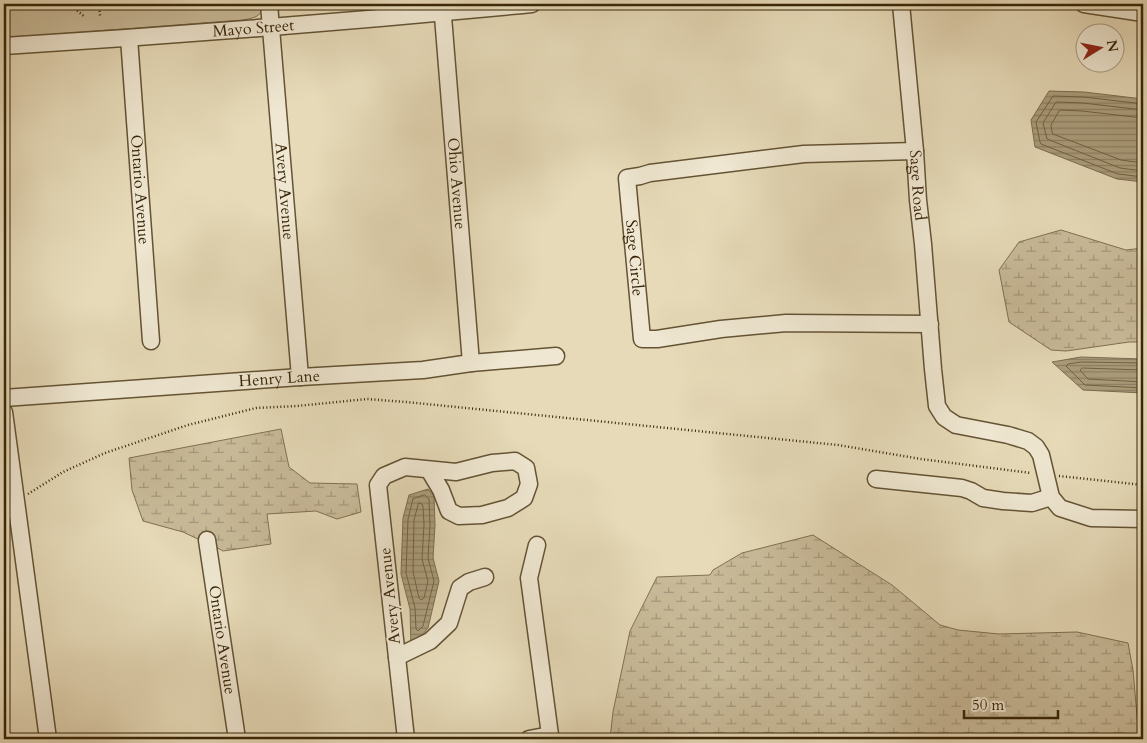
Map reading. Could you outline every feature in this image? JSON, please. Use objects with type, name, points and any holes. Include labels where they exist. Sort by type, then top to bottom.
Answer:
[{"type":"street","name":"Avery Avenue","points":[[270,4],[300,377]]},
{"type":"street","name":"Mayo Street","points":[[4,46],[272,27],[442,8],[532,4]]},
{"type":"street","name":"Sage Road","points":[[901,4],[937,406],[944,417],[956,425],[1008,435],[1028,441],[1036,447],[1041,456],[1051,497]]},
{"type":"street","points":[[1084,4],[1143,13]]},
{"type":"street","name":"Ohio Avenue","points":[[442,8],[471,363]]},
{"type":"street","name":"Ontario Avenue","points":[[129,38],[151,341]]},
{"type":"street","name":"Sage Circle","points":[[915,151],[804,154],[650,173],[627,178],[642,339],[657,339],[721,329],[786,323],[930,324]]},
{"type":"street","name":"Henry Lane","points":[[4,398],[423,370],[471,363],[556,356]]},
{"type":"street","points":[[4,412],[48,739]]},
{"type":"street","points":[[516,461],[526,468],[529,484],[524,498],[508,508],[482,515],[460,516],[450,511],[441,490],[429,470],[456,472],[516,461]]},
{"type":"street","name":"Avery Avenue","points":[[406,739],[378,486],[384,476],[405,467],[429,470]]},
{"type":"street","points":[[876,479],[962,488],[983,498],[1003,501],[1032,502],[1051,497],[1060,508],[1091,518],[1143,519]]},
{"type":"street","name":"Ontario Avenue","points":[[207,540],[237,739]]},
{"type":"street","points":[[529,739],[550,735],[529,578],[536,545]]},
{"type":"street","points":[[396,656],[430,641],[448,623],[460,588],[469,582],[485,577]]},
{"type":"path","points":[[68,4],[85,17]]},
{"type":"path","points":[[99,4],[100,16]]},
{"type":"path","points":[[16,502],[63,472],[106,453],[188,425],[256,408],[367,400],[406,402],[838,445],[920,459],[1143,485]]},
{"type":"green space","points":[[4,4],[264,4],[259,14],[243,20],[4,38]]},
{"type":"green space","points":[[1061,230],[1126,250],[1143,248],[1143,342],[1129,342],[1066,351],[1051,350],[1009,322],[999,270],[1019,242]]},
{"type":"green space","points":[[281,429],[289,467],[310,483],[357,484],[361,512],[337,519],[316,511],[267,514],[271,544],[223,551],[216,547],[213,533],[199,535],[200,540],[183,532],[143,521],[132,490],[129,458]]},
{"type":"green space","points":[[813,535],[892,585],[940,625],[958,630],[999,634],[1077,632],[1128,643],[1133,670],[1139,739],[610,739],[613,712],[630,631],[657,577],[710,575],[713,570],[742,553]]},
{"type":"water","points":[[1049,91],[1084,92],[1143,99],[1143,182],[1117,179],[1035,147],[1031,120]]},
{"type":"water","points":[[1081,357],[1143,359],[1143,393],[1083,390],[1052,362]]},
{"type":"water","points":[[428,489],[434,496],[433,558],[439,581],[428,628],[411,648],[410,609],[401,574],[403,518],[409,495]]}]
